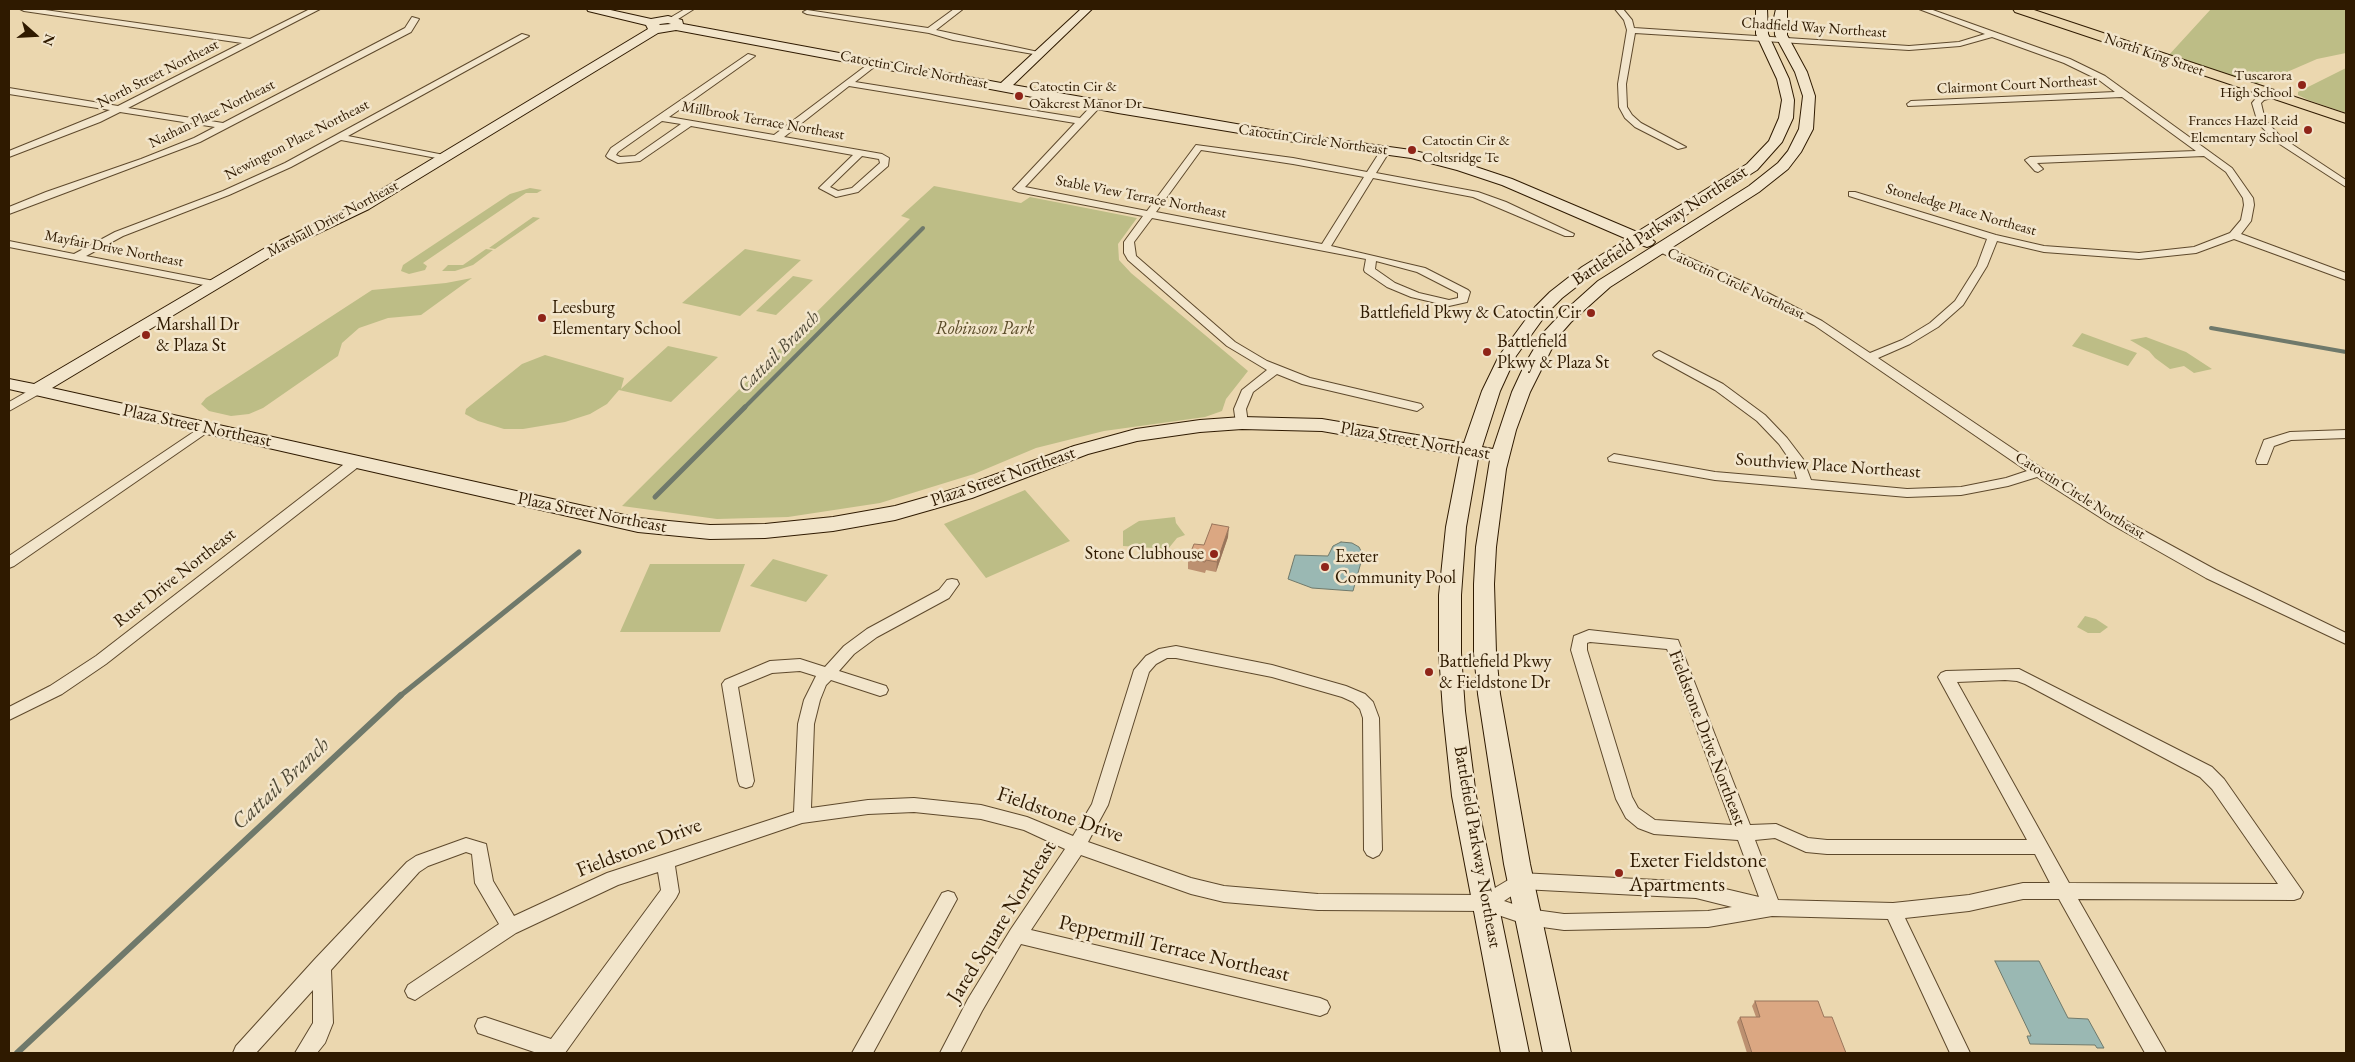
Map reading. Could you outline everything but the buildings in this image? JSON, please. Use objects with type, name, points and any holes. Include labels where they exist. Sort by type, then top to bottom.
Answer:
[{"type":"main road","name":"Catoctin Circle Northeast","points":[[592,9],[655,26],[674,23],[1097,105],[1288,137],[1386,149],[1440,161],[1485,175],[1659,248]]},
{"type":"main road","points":[[1003,88],[1087,9]]},
{"type":"main road","name":"Battlefield Parkway Northeast","points":[[1515,1053],[1464,796],[1454,711],[1450,653],[1450,596],[1456,527],[1471,450],[1491,390],[1508,356],[1541,310],[1571,282],[1752,167],[1775,142],[1786,118],[1788,100],[1783,79],[1764,38],[1761,26],[1762,9]]},
{"type":"main road","name":"Battlefield Parkway Northeast","points":[[1557,1053],[1520,881],[1499,765],[1485,653],[1486,546],[1497,469],[1507,430],[1534,364],[1550,336],[1569,315],[1604,284],[1771,177],[1794,152],[1806,129],[1809,96],[1801,72],[1784,40],[1780,26],[1782,9]]},
{"type":"main road","name":"North King Street","points":[[2018,9],[2346,119]]},
{"type":"main road","name":"Marshall Drive Northeast","points":[[37,390],[298,236],[364,206],[655,26]]},
{"type":"main road","name":"Plaza Street Northeast","points":[[9,384],[638,525],[710,532],[765,531],[833,524],[895,513],[965,493],[1081,450],[1136,436],[1200,426],[1242,423],[1322,425],[1501,456]]},
{"type":"street","points":[[24,9],[251,42]]},
{"type":"street","name":"North Street Northeast","points":[[9,154],[72,131],[119,109],[316,9]]},
{"type":"street","points":[[674,23],[690,9]]},
{"type":"street","points":[[930,31],[959,9]]},
{"type":"street","points":[[1619,9],[1628,20],[1631,30],[1622,84],[1623,107],[1628,116],[1638,125],[1664,140],[1681,147]]},
{"type":"street","points":[[1923,9],[2081,66],[2125,94],[2229,170],[2244,190],[2249,204],[2246,221],[2234,235],[2346,277]]},
{"type":"street","points":[[807,12],[930,31],[953,38],[1039,54]]},
{"type":"street","name":"Nathan Place Northeast","points":[[9,211],[48,194],[171,151],[224,126],[408,30],[415,19]]},
{"type":"street","name":"Chadfield Way Northeast","points":[[1631,30],[1910,48],[1960,44],[1993,34]]},
{"type":"street","name":"Newington Place Northeast","points":[[76,257],[119,234],[259,179],[525,36]]},
{"type":"street","points":[[689,123],[637,159],[618,160],[611,156],[614,150],[750,56]]},
{"type":"street","points":[[776,138],[875,62]]},
{"type":"street","points":[[848,83],[1082,121]]},
{"type":"street","points":[[9,91],[224,126]]},
{"type":"street","name":"Clairmont Court Northeast","points":[[1911,104],[2006,98],[2125,94]]},
{"type":"street","points":[[2272,95],[2260,98],[2256,103],[2261,121],[2278,139],[2346,184]]},
{"type":"street","name":"Stable View Terrace Northeast","points":[[1097,105],[1018,189],[1325,248],[1372,258],[1406,266],[1442,280],[1464,292],[1463,300],[1449,302],[1416,295],[1391,285],[1369,270],[1372,258]]},
{"type":"street","name":"Millbrook Terrace Northeast","points":[[661,118],[776,138],[860,153],[882,157],[886,160],[885,164],[855,190],[848,194],[836,194],[824,188],[860,153]]},
{"type":"street","points":[[340,137],[444,158]]},
{"type":"street","points":[[1417,407],[1328,387],[1275,370],[1231,344],[1132,258],[1129,253],[1129,242],[1198,147],[1370,174],[1475,194],[1569,234]]},
{"type":"street","points":[[1325,248],[1386,149]]},
{"type":"street","points":[[2038,168],[2030,160],[2207,153]]},
{"type":"street","name":"Stoneledge Place Northeast","points":[[1852,194],[1993,237],[2066,252],[2139,256],[2196,250],[2234,235]]},
{"type":"street","points":[[1870,357],[1906,342],[1934,325],[1960,303],[1982,266],[1993,237]]},
{"type":"street","name":"Mayfair Drive Northeast","points":[[9,244],[214,284]]},
{"type":"street","name":"Catoctin Circle Northeast","points":[[1659,248],[1793,310],[1842,338],[2038,472],[2164,548],[2272,604],[2346,639]]},
{"type":"street","points":[[1659,355],[1719,387],[1761,418],[1783,440],[1798,462],[1806,485]]},
{"type":"street","points":[[1242,423],[1240,409],[1248,390],[1275,370]]},
{"type":"street","name":"Marshall Drive Northeast","points":[[9,407],[37,390]]},
{"type":"street","points":[[9,563],[204,429]]},
{"type":"street","points":[[2262,461],[2270,443],[2290,436],[2346,434]]},
{"type":"street","name":"Southview Place Northeast","points":[[1614,458],[1715,476],[1908,493],[1961,491],[2008,482],[2038,472]]},
{"type":"street","name":"Rust Drive Northeast","points":[[9,714],[56,690],[101,660],[357,461]]},
{"type":"street","points":[[802,816],[806,724],[812,700],[827,672],[849,650],[872,633],[944,594],[952,584]]},
{"type":"street","name":"Fieldstone Drive Northeast","points":[[1772,908],[1744,833],[1673,644],[1589,636],[1579,640],[1578,650],[1624,799],[1632,813],[1644,823],[1654,827],[1744,833],[1776,831],[1806,844],[1827,847],[2042,847]]},
{"type":"street","name":"Jared Square Northeast","points":[[950,1053],[975,1005],[1017,935],[1077,846],[1100,805],[1142,670],[1151,660],[1164,653],[1176,652],[1272,671],[1346,692],[1359,698],[1367,706],[1371,718],[1372,850]]},
{"type":"street","points":[[746,781],[730,684],[770,667],[800,665],[880,690]]},
{"type":"street","points":[[1486,903],[1528,917],[1564,922],[1708,919],[1772,908],[1893,911],[1969,903],[2023,891],[2064,891],[2294,892],[2218,784],[2206,772],[2019,675],[1946,677],[2042,847],[2064,891],[2156,1053]]},
{"type":"street","name":"Fieldstone Drive","points":[[415,991],[510,927],[614,879],[802,816],[868,807],[914,805],[982,812],[1027,824],[1077,846],[1191,886],[1224,894],[1318,902],[1486,903]]},
{"type":"street","points":[[243,1053],[413,867],[422,861],[466,845],[480,849],[484,883],[510,927]]},
{"type":"street","points":[[485,1026],[555,1050],[670,892],[665,861]]},
{"type":"street","points":[[1486,903],[1520,881],[1696,890],[1772,908]]},
{"type":"street","points":[[862,1053],[948,899]]},
{"type":"street","points":[[1893,911],[1960,1053]]},
{"type":"street","name":"Peppermill Terrace Northeast","points":[[1017,935],[1320,1007]]},
{"type":"street","points":[[305,1053],[318,1036],[323,1023],[322,965]]},
{"type":"green space","name":"Tuscarora High School","points":[[2211,9],[2346,9],[2346,53],[2317,59],[2264,82],[2253,84],[2168,56]]},
{"type":"green space","points":[[2346,68],[2346,113],[2298,95],[2298,92]]},
{"type":"green space","name":"Robinson Park","points":[[934,186],[1021,203],[1030,197],[1137,218],[1118,244],[1119,260],[1131,273],[1248,371],[1226,399],[1222,411],[1205,417],[1104,431],[1036,448],[974,474],[880,503],[788,517],[717,519],[622,506],[910,219],[901,216]]},
{"type":"green space","points":[[530,188],[542,190],[537,193],[526,193],[423,263],[427,266],[425,270],[409,274],[401,271],[403,265],[510,194]]},
{"type":"green space","points":[[533,217],[540,218],[495,249],[489,248]]},
{"type":"green space","points":[[486,249],[493,250],[473,265],[455,271],[442,271],[448,265],[463,265]]},
{"type":"green space","points":[[745,249],[801,260],[740,316],[682,303]]},
{"type":"green space","points":[[793,276],[813,280],[776,315],[756,311]]},
{"type":"green space","points":[[472,278],[421,315],[388,318],[359,328],[342,343],[338,356],[263,408],[249,414],[231,416],[209,411],[201,404],[206,398],[372,290],[446,283]]},
{"type":"green space","points":[[2082,333],[2137,353],[2128,366],[2072,346]]},
{"type":"green space","points":[[2146,337],[2186,352],[2212,369],[2194,373],[2184,366],[2170,369],[2149,351],[2130,340]]},
{"type":"green space","points":[[668,346],[718,357],[671,402],[619,390],[607,404],[590,414],[565,422],[523,429],[504,429],[478,421],[465,414],[466,409],[522,364],[545,355],[624,378],[621,389]]},
{"type":"green space","points":[[1025,490],[1070,541],[986,578],[944,524]]},
{"type":"green space","points":[[1175,517],[1176,523],[1185,535],[1177,538],[1168,549],[1123,546],[1123,531],[1139,521]]},
{"type":"green space","points":[[773,559],[828,575],[806,602],[750,586]]},
{"type":"green space","points":[[650,564],[745,564],[720,632],[620,632]]},
{"type":"green space","points":[[2085,616],[2096,619],[2108,627],[2100,633],[2088,633],[2077,627]]},
{"type":"water","name":"Exeter Community Pool","points":[[1341,542],[1352,543],[1359,547],[1363,555],[1353,591],[1312,588],[1288,579],[1295,555],[1328,556],[1333,546]]},
{"type":"water","points":[[1995,961],[2039,961],[2068,1018],[2088,1019],[2104,1048],[2097,1048],[2095,1045],[2030,1044],[2027,1036],[2031,1036]]},
{"type":"waterway","name":"Cattail Branch","points":[[744,408],[923,228]]},
{"type":"waterway","points":[[2211,328],[2346,352]]},
{"type":"waterway","name":"Cattail Branch","points":[[655,497],[744,408]]},
{"type":"waterway","name":"Cattail Branch","points":[[400,696],[579,552]]},
{"type":"waterway","name":"Cattail Branch","points":[[17,1053],[401,695]]},
{"type":"place","name":"Tuscarora High School","points":[[2302,85]]},
{"type":"place","name":"Catoctin Cir & Oakcrest Manor Dr","points":[[1019,96]]},
{"type":"place","name":"Frances Hazel Reid Elementary School","points":[[2308,130]]},
{"type":"place","name":"Catoctin Cir & Coltsridge Te","points":[[1412,150]]},
{"type":"place","name":"Battlefield Pkwy & Catoctin Cir","points":[[1591,313]]},
{"type":"place","name":"Leesburg Elementary School","points":[[542,318]]},
{"type":"place","name":"Marshall Dr & Plaza St","points":[[146,335]]},
{"type":"place","name":"Battlefield Pkwy & Plaza St","points":[[1487,352]]},
{"type":"place","name":"Stone Clubhouse","points":[[1214,554]]},
{"type":"place","name":"Exeter Community Pool","points":[[1325,567]]},
{"type":"place","name":"Battlefield Pkwy & Fieldstone Dr","points":[[1429,672]]},
{"type":"place","name":"Exeter Fieldstone Apartments","points":[[1619,873]]}]
